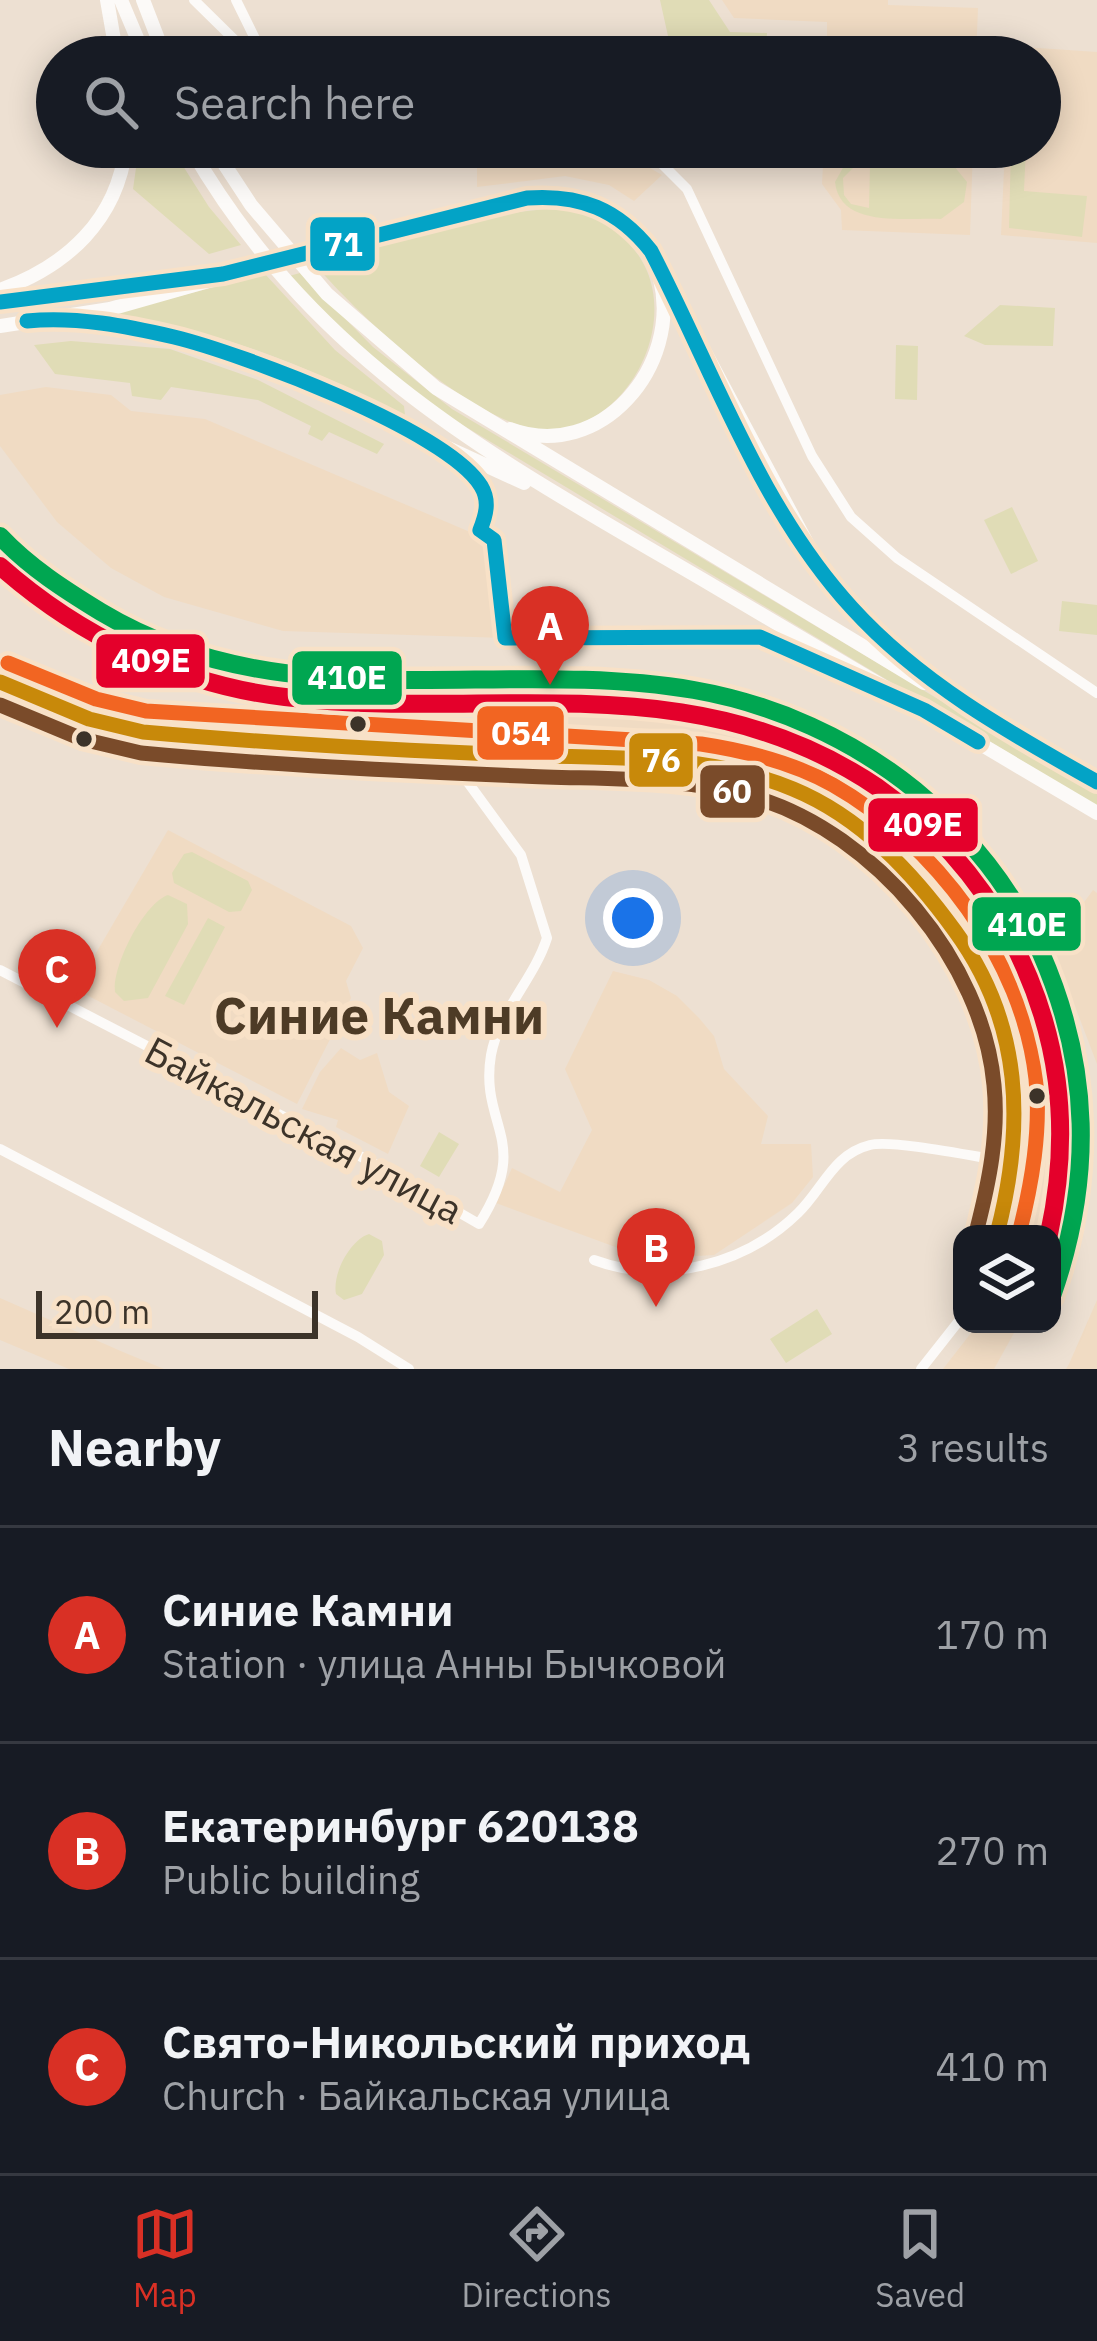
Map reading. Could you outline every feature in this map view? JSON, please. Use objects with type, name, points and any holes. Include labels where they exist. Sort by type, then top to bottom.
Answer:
[{"type":"main road","points":[[107,0],[113,36]]},
{"type":"main road","points":[[122,0],[137,36]]},
{"type":"main road","points":[[143,0],[157,36]]},
{"type":"main road","points":[[0,290],[45,270],[103,218],[119,168]]},
{"type":"main road","points":[[204,168],[294,292],[402,393],[591,516],[1097,813]]},
{"type":"main road","points":[[227,168],[251,205],[327,294],[393,354],[510,436],[1097,782]]},
{"type":"main road","points":[[0,326],[173,293],[223,274],[527,198],[561,196],[596,202],[618,216],[650,251],[823,573],[878,634],[989,721]]},
{"type":"main road","points":[[393,354],[515,432],[553,436],[586,429],[628,398],[660,345],[665,307],[650,251]]},
{"type":"main road","points":[[0,302],[223,274]]},
{"type":"main road","points":[[58,317],[203,341],[272,365],[591,516]]},
{"type":"street","points":[[194,0],[229,36]]},
{"type":"street","points":[[236,0],[253,36]]},
{"type":"street","points":[[221,28],[237,31],[244,18]]},
{"type":"street","points":[[666,168],[687,188],[812,456],[851,518],[914,570],[1097,693]]},
{"type":"street","points":[[0,682],[89,719],[143,732],[701,766],[794,788],[878,841],[931,897],[973,957],[997,1008],[1021,1107],[1016,1163],[999,1225]]},
{"type":"street","name":"Байкальская улица","points":[[0,970],[377,1165],[479,1224],[500,1188],[506,1154],[490,1081],[493,1047],[547,938],[521,855],[445,752]]},
{"type":"street","points":[[594,1261],[639,1270],[712,1267],[797,1214],[837,1162],[872,1144],[1016,1163]]},
{"type":"street","points":[[0,1149],[358,1336],[409,1369]]},
{"type":"street","points":[[921,1369],[953,1328]]},
{"type":"shaded area","points":[[660,0],[709,0],[730,32],[767,33],[767,36],[668,36]]},
{"type":"shaded area","points":[[722,0],[888,0],[888,5],[978,8],[977,36],[827,36],[827,22],[734,18]]},
{"type":"shaded area","points":[[1061,50],[1097,52],[1097,243],[1001,235],[1004,168],[1061,168]]},
{"type":"shaded area","points":[[136,168],[184,168],[241,245],[209,254],[133,189]]},
{"type":"shaded area","points":[[477,168],[650,168],[662,175],[634,201],[609,185],[565,176],[477,187]]},
{"type":"shaded area","points":[[823,168],[972,168],[970,235],[842,230],[841,210],[822,184]]},
{"type":"shaded area","points":[[843,168],[853,168],[843,178],[844,195],[851,204],[869,208],[870,168],[956,168],[967,182],[964,202],[941,219],[894,219],[849,207],[835,182]]},
{"type":"shaded area","points":[[1010,168],[1025,168],[1024,191],[1087,196],[1082,237],[1009,228]]},
{"type":"shaded area","points":[[584,207],[620,235],[642,261],[654,298],[653,326],[646,354],[614,402],[591,419],[565,428],[536,429],[479,407],[418,364],[318,268],[448,225],[517,212]]},
{"type":"shaded area","points":[[300,273],[373,347],[452,409],[1097,794],[1097,806],[426,403],[371,358],[289,276]]},
{"type":"shaded area","points":[[265,274],[335,350],[404,406],[405,415],[294,364],[219,338],[99,317]]},
{"type":"shaded area","points":[[1000,305],[1055,308],[1053,346],[985,345],[964,336]]},
{"type":"shaded area","points":[[71,341],[170,349],[258,380],[384,444],[377,454],[329,432],[322,441],[308,434],[311,426],[258,400],[171,387],[161,400],[132,396],[130,383],[55,374],[34,345]]},
{"type":"shaded area","points":[[896,345],[918,346],[917,400],[895,399]]},
{"type":"shaded area","points":[[46,387],[111,395],[131,411],[205,419],[477,535],[502,574],[510,623],[505,638],[283,631],[164,597],[111,568],[57,522],[0,446],[0,395]]},
{"type":"shaded area","points":[[1012,507],[1038,561],[1011,574],[984,520]]},
{"type":"shaded area","points":[[1062,601],[1097,605],[1097,635],[1059,631]]},
{"type":"shaded area","points":[[526,706],[669,714],[790,738],[901,807],[908,798],[948,828],[1012,913],[1061,1024],[1070,1075],[1069,1124],[1054,1225],[1021,1225],[1045,1099],[1027,1020],[1004,958],[959,893],[890,828],[797,777],[690,751],[524,740]]},
{"type":"shaded area","points":[[168,830],[351,926],[363,948],[346,981],[351,998],[297,1104],[75,989]]},
{"type":"shaded area","points":[[192,852],[248,881],[252,890],[241,911],[229,912],[174,883],[172,873],[184,854]]},
{"type":"shaded area","points":[[1093,890],[1097,893],[1097,1064],[1052,946]]},
{"type":"shaded area","points":[[168,895],[187,904],[188,924],[148,998],[124,1001],[115,992],[115,981],[124,952],[149,910]]},
{"type":"shaded area","points":[[208,918],[225,927],[184,1005],[165,996]]},
{"type":"shaded area","points":[[613,971],[649,980],[677,996],[699,1018],[714,1036],[724,1069],[768,1116],[761,1144],[811,1144],[813,1177],[792,1203],[714,1255],[648,1259],[496,1203],[512,1168],[560,1192],[592,1130],[565,1069]]},
{"type":"shaded area","points":[[341,1048],[360,1060],[377,1053],[389,1092],[409,1106],[388,1154],[336,1127],[338,1120],[302,1109],[320,1072]]},
{"type":"shaded area","points":[[439,1132],[459,1144],[439,1177],[420,1166]]},
{"type":"shaded area","points":[[369,1234],[382,1241],[384,1255],[362,1294],[344,1300],[335,1286],[340,1268],[349,1250]]},
{"type":"shaded area","points":[[0,1298],[164,1369],[69,1369],[0,1340]]},
{"type":"shaded area","points":[[1097,1300],[1097,1369],[1066,1369],[1069,1364]]},
{"type":"shaded area","points":[[817,1309],[832,1334],[786,1363],[770,1339]]},
{"type":"shaded area","points":[[971,1333],[1014,1333],[994,1369],[943,1369]]},
{"type":"transit line","name":"71","points":[[0,302],[223,274],[527,198],[564,199],[596,207],[625,224],[651,251],[764,482],[819,569],[852,608],[936,683],[1097,782]]},
{"type":"transit line","name":"71","points":[[27,321],[101,323],[205,346],[340,396],[428,441],[461,464],[484,492],[486,508],[480,530],[494,540],[505,638],[760,637],[924,710],[978,742]]},
{"type":"transit line","name":"410E","points":[[0,536],[35,568],[101,612],[171,646],[244,666],[317,676],[619,681],[694,690],[753,704],[811,726],[891,772],[934,807],[987,864],[1030,930],[1058,996],[1070,1038],[1081,1123],[1075,1209],[1061,1266]]},
{"type":"transit line","name":"409E","points":[[0,566],[97,635],[170,669],[246,691],[362,703],[588,704],[662,710],[735,723],[807,748],[877,787],[934,835],[968,873],[997,914],[1026,971],[1040,1007],[1057,1081],[1060,1156],[1051,1225]]},
{"type":"transit line","name":"054","points":[[8,663],[96,699],[146,711],[701,744],[769,758],[833,785],[870,809],[939,872],[993,949],[1013,991],[1028,1035],[1037,1098],[1034,1157],[1021,1225]]},
{"type":"transit line","name":"76","points":[[0,682],[89,719],[143,732],[691,763],[760,777],[818,801],[863,831],[922,888],[977,966],[994,1003],[1006,1040],[1014,1116],[999,1225]]},
{"type":"transit line","name":"60","points":[[0,705],[82,739],[141,753],[670,782],[757,798],[801,816],[881,872],[916,909],[969,993],[985,1039],[995,1103],[992,1158],[978,1225]]},
{"type":"place","name":"Синие Камни","points":[[550,685]]},
{"type":"place","name":"Свято-Никольский приход","points":[[57,1028]]},
{"type":"place","name":"Екатеринбург 620138","points":[[656,1307]]},
{"type":"district","name":"Синие Камни","points":[[379,1016]]}]
